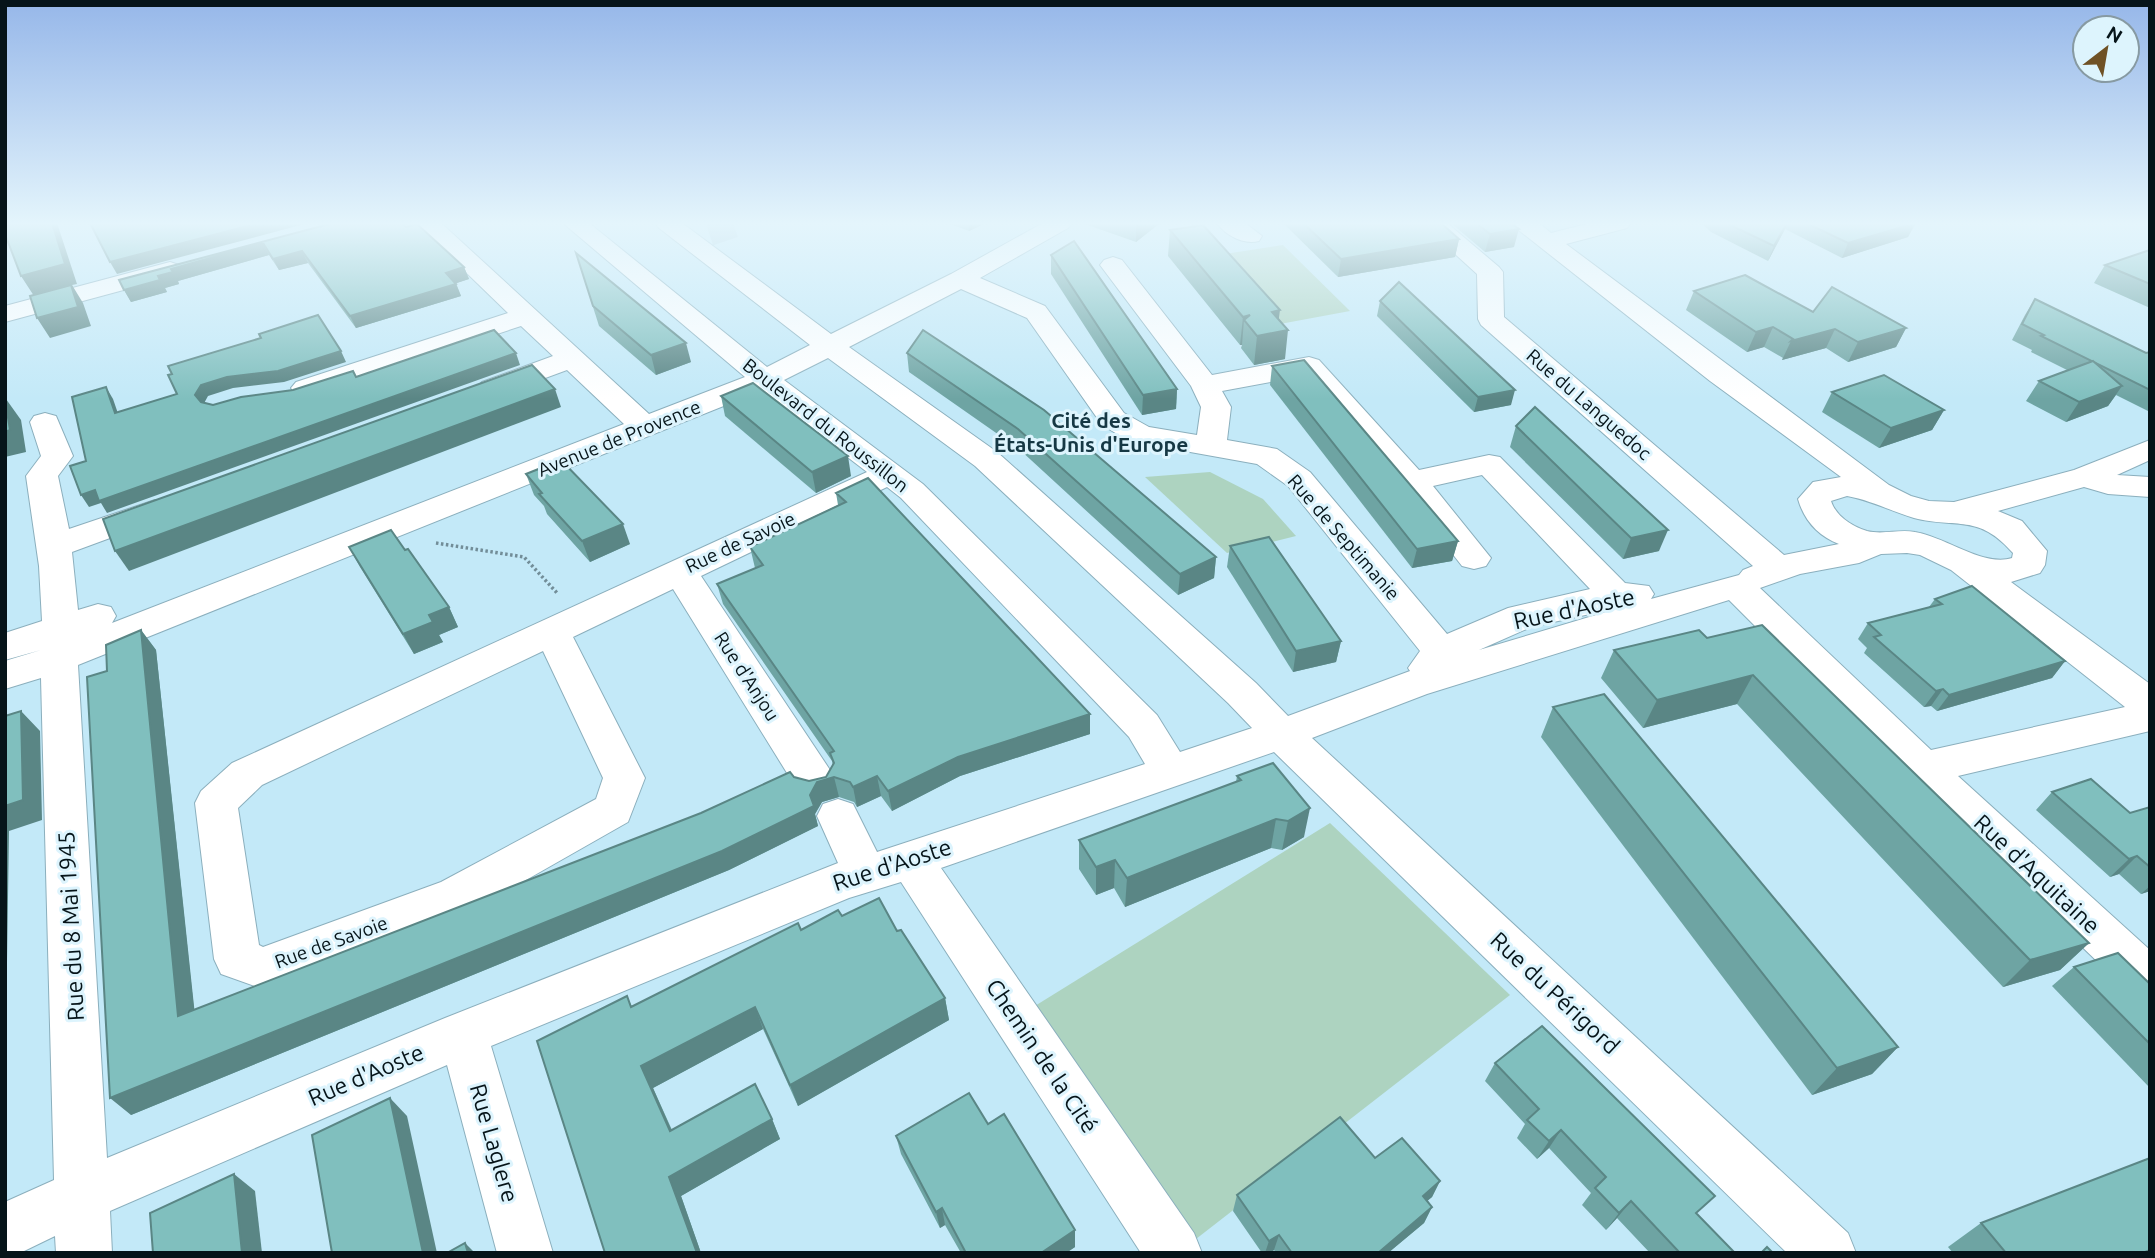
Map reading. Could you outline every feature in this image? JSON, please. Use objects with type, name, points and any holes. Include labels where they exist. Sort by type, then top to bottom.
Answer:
[{"type":"street","points":[[5,314],[125,282]]},
{"type":"street","points":[[491,282],[638,419]]},
{"type":"street","name":"Boulevard du Roussillon","points":[[646,282],[756,372],[891,473],[1143,726],[1170,770]]},
{"type":"street","points":[[754,282],[823,341],[985,459],[1242,693],[1282,734]]},
{"type":"street","name":"Avenue de Provence","points":[[823,341],[921,282]]},
{"type":"street","name":"Avenue de Provence","points":[[5,675],[60,644],[756,372],[954,282]]},
{"type":"street","name":"Rue de Septimanie","points":[[966,282],[1036,312],[1113,419],[1140,435],[1266,456],[1300,479],[1427,668]]},
{"type":"street","points":[[1126,282],[1205,385],[1216,407],[1211,445]]},
{"type":"street","name":"Rue du Languedoc","points":[[1490,282],[1491,319],[1785,567]]},
{"type":"street","points":[[1600,282],[1801,435],[1849,466],[1878,492],[1899,503],[1928,511],[1955,512],[1986,518],[2010,530],[2030,551],[2028,565],[2011,572],[1990,572],[1966,566]]},
{"type":"street","points":[[277,394],[301,389],[528,315]]},
{"type":"street","points":[[470,396],[573,358]]},
{"type":"street","points":[[1205,385],[1308,366],[1412,481],[1474,558]]},
{"type":"street","name":"Avenue de Provence","points":[[5,647],[60,644],[376,534],[638,419]]},
{"type":"street","name":"Rue du 8 Mai 1945","points":[[45,422],[57,456],[42,476],[56,546],[84,1253]]},
{"type":"street","points":[[1801,435],[1819,464],[1824,505],[1853,538],[1875,543],[1916,542],[1936,549],[1966,566],[2150,705]]},
{"type":"street","points":[[1955,512],[2085,477],[2150,449]]},
{"type":"street","points":[[1412,481],[1489,454],[1616,595]]},
{"type":"street","name":"Rue de Savoie","points":[[566,624],[624,778],[613,810],[457,895],[263,968],[238,959],[216,803],[247,774],[679,570],[891,473]]},
{"type":"street","points":[[2085,477],[2108,484],[2150,487]]},
{"type":"street","points":[[1824,505],[1847,486],[1878,492]]},
{"type":"street","points":[[2010,530],[2025,494]]},
{"type":"street","points":[[56,546],[186,499]]},
{"type":"street","name":"Rue d'Aoste","points":[[1785,567],[1827,538],[1824,505]]},
{"type":"street","name":"Rue d'Aoste","points":[[5,1231],[83,1195],[463,1034],[888,866],[1282,734],[1427,668],[1521,617],[1616,595],[1736,586],[1785,567],[1859,552],[1875,543]]},
{"type":"street","name":"Rue d'Anjou","points":[[679,570],[826,799],[888,866]]},
{"type":"street","points":[[2011,572],[2036,618]]},
{"type":"street","points":[[1427,668],[1736,586]]},
{"type":"street","name":"Rue d'Aquitaine","points":[[1736,586],[1923,768],[2150,981]]},
{"type":"street","points":[[1923,768],[2150,716]]},
{"type":"street","name":"Rue du Périgord","points":[[1282,734],[1828,1253]]},
{"type":"street","name":"Chemin de la Cité","points":[[888,866],[1174,1253]]},
{"type":"street","name":"Rue Laglere","points":[[463,1034],[525,1253]]},
{"type":"path","points":[[376,534],[524,558],[566,624]]},
{"type":"green space","points":[[1242,282],[1320,282],[1350,311],[1280,324]]},
{"type":"green space","points":[[1210,472],[1263,499],[1296,536],[1227,553],[1145,477]]},
{"type":"green space","points":[[1330,823],[1510,995],[1196,1239],[1030,1009]]},
{"type":"building","points":[[120,282],[154,282],[124,290]]},
{"type":"building","points":[[325,282],[454,282],[456,284],[350,316]]},
{"type":"building","points":[[585,282],[611,282],[686,343],[651,355],[593,306]]},
{"type":"building","points":[[1069,282],[1102,282],[1177,389],[1143,395]]},
{"type":"building","points":[[1213,282],[1254,282],[1280,310],[1272,312],[1288,330],[1257,336],[1244,320],[1250,315],[1243,317]]},
{"type":"building","points":[[1399,282],[1515,390],[1478,397],[1380,301]]},
{"type":"building","points":[[1724,282],[1757,282],[1813,312],[1832,287],[1906,328],[1858,342],[1835,329],[1791,341],[1793,339],[1773,327],[1756,332],[1694,291]]},
{"type":"building","points":[[71,285],[78,307],[37,318],[30,296]]},
{"type":"building","points":[[2035,299],[2146,353],[2150,352],[2150,390],[2022,324]]},
{"type":"building","points":[[318,315],[341,351],[278,371],[227,377],[201,385],[195,395],[201,402],[213,405],[241,397],[293,390],[353,371],[356,377],[494,330],[516,353],[99,501],[95,490],[81,495],[70,466],[86,461],[72,397],[106,387],[115,413],[177,394],[168,375],[172,374],[168,366],[261,338],[259,334]]},
{"type":"building","points":[[923,330],[1044,410],[1216,557],[1180,574],[1018,429],[907,353]]},
{"type":"building","points":[[1304,360],[1458,541],[1417,549],[1272,366]]},
{"type":"building","points":[[2093,361],[2122,386],[2079,402],[2039,381]]},
{"type":"building","points":[[532,365],[555,389],[115,551],[103,519]]},
{"type":"building","points":[[1884,375],[1944,410],[1891,428],[1832,392]]},
{"type":"building","points":[[753,383],[848,456],[812,472],[721,396]]},
{"type":"building","points":[[5,399],[10,430],[5,432]]},
{"type":"building","points":[[1535,407],[1668,530],[1631,538],[1516,426]]},
{"type":"building","points":[[561,460],[623,524],[582,541],[539,494],[542,493],[526,474]]},
{"type":"building","points":[[868,478],[1090,714],[958,757],[888,791],[877,776],[853,787],[850,782],[834,777],[817,782],[810,795],[814,806],[722,851],[110,1098],[87,677],[107,671],[106,645],[141,630],[178,1016],[701,813],[790,772],[794,777],[809,781],[826,777],[834,763],[830,753],[834,751],[717,584],[763,565],[750,547],[846,502],[836,493]]},
{"type":"building","points":[[391,530],[405,550],[408,549],[449,607],[429,615],[433,622],[403,634],[349,547]]},
{"type":"building","points":[[1269,537],[1341,641],[1296,651],[1230,546]]},
{"type":"building","points":[[1972,586],[2065,661],[1949,695],[1943,689],[1936,691],[1874,637],[1881,635],[1868,623],[1942,604],[1935,599]]},
{"type":"building","points":[[1762,625],[2089,943],[2030,960],[1753,675],[1657,700],[1614,650],[1699,630],[1707,638]]},
{"type":"building","points":[[1604,694],[1898,1047],[1837,1068],[1553,707]]},
{"type":"building","points":[[21,711],[23,800],[5,806],[5,716]]},
{"type":"building","points":[[1273,763],[1310,808],[1288,821],[1276,819],[1127,878],[1115,860],[1096,867],[1079,840],[1241,780],[1237,776]]},
{"type":"building","points":[[2091,779],[2130,813],[2150,807],[2150,867],[2137,856],[2129,859],[2052,792]]},
{"type":"building","points":[[879,898],[897,931],[901,930],[945,998],[790,1085],[755,1007],[641,1066],[670,1131],[755,1084],[772,1119],[669,1177],[697,1253],[605,1253],[537,1041],[627,996],[631,1007],[798,923],[801,930],[838,910],[842,916]]},
{"type":"building","points":[[2118,953],[2150,984],[2150,1044],[2074,967]]},
{"type":"building","points":[[1542,1026],[1715,1196],[1696,1213],[1735,1253],[1680,1253],[1631,1201],[1619,1213],[1595,1188],[1606,1177],[1561,1130],[1549,1141],[1527,1120],[1539,1109],[1495,1063]]},
{"type":"building","points":[[969,1093],[988,1124],[1004,1114],[1075,1230],[1041,1253],[966,1253],[942,1208],[936,1212],[896,1136]]},
{"type":"building","points":[[390,1098],[423,1253],[332,1253],[312,1135]]},
{"type":"building","points":[[1340,1117],[1375,1158],[1402,1138],[1440,1181],[1423,1196],[1432,1207],[1378,1253],[1292,1253],[1279,1235],[1269,1241],[1237,1195]]},
{"type":"building","points":[[2150,1158],[2150,1250],[2143,1253],[2006,1253],[1981,1223]]},
{"type":"building","points":[[234,1174],[242,1253],[153,1253],[150,1213]]},
{"type":"building","points":[[465,1243],[468,1253],[447,1253]]},
{"type":"building","points":[[1767,1247],[1773,1253],[1761,1253]]},
{"type":"district","name":"Cité des États-Unis d'Europe","points":[[1091,433]]}]
